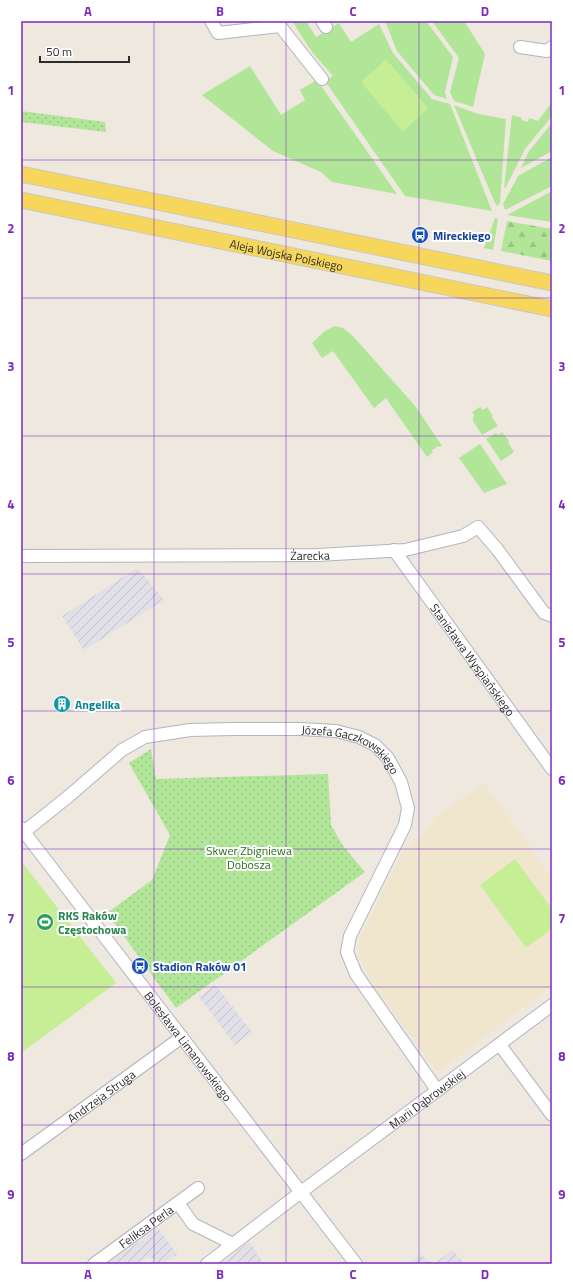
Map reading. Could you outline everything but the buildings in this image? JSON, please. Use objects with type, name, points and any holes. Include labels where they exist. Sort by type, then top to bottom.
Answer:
[{"type":"main road","name":"Aleja Wojska Polskiego","points":[[21,174],[552,283]]},
{"type":"main road","name":"Aleja Wojska Polskiego","points":[[21,200],[552,309]]},
{"type":"street","points":[[211,21],[218,33],[280,26],[322,79]]},
{"type":"street","points":[[520,47],[547,51],[552,47]]},
{"type":"street","name":"Żarecka","points":[[21,556],[318,555],[405,550],[463,536],[478,527],[497,549],[544,613],[552,616]]},
{"type":"street","name":"Stanisława Wyspiańskiego","points":[[394,550],[552,769]]},
{"type":"street","name":"Józefa Gaczkowskiego","points":[[22,830],[69,796],[122,750],[145,737],[190,730],[232,728],[300,729],[336,731],[359,737],[375,745],[388,758],[401,782],[408,808],[405,825],[350,936],[347,952],[356,974],[438,1090]]},
{"type":"street","name":"Bolesława Limanowskiego","points":[[22,830],[356,1264]]},
{"type":"street","name":"Marii Dąbrowskiej","points":[[301,1192],[552,1005]]},
{"type":"street","name":"Andrzeja Struga","points":[[21,1154],[182,1037]]},
{"type":"street","points":[[500,1045],[552,1115]]},
{"type":"street","name":"Feliksa Perla","points":[[94,1264],[198,1188]]},
{"type":"street","points":[[207,1264],[301,1192]]},
{"type":"street","name":"Feliksa Perla","points":[[178,1203],[193,1224],[233,1244]]},
{"type":"shaded area","points":[[136,569],[142,573],[164,600],[84,650],[62,616]]},
{"type":"shaded area","points":[[484,783],[552,878],[552,986],[437,1072],[374,986],[363,966],[358,949],[360,937],[403,851],[421,838],[438,815]]},
{"type":"shaded area","points":[[215,985],[252,1032],[235,1045],[199,997]]},
{"type":"shaded area","points":[[158,1228],[177,1254],[162,1264],[159,1264],[154,1259],[146,1257],[137,1264],[108,1264]]},
{"type":"shaded area","points":[[249,1242],[264,1264],[221,1264]]},
{"type":"shaded area","points":[[452,1250],[465,1264],[434,1264]]},
{"type":"shaded area","points":[[421,1254],[431,1264],[407,1264]]},
{"type":"green space","points":[[292,21],[306,21],[316,37],[339,23],[351,42],[379,24],[393,53],[432,99],[450,104],[492,211],[405,196],[325,81],[333,76],[312,52]]},
{"type":"green space","points":[[385,21],[426,21],[453,57],[445,92],[447,99],[434,95],[397,51]]},
{"type":"green space","points":[[432,21],[464,21],[485,54],[473,107],[454,101],[450,92],[459,58]]},
{"type":"green space","points":[[386,59],[428,108],[403,132],[361,82]]},
{"type":"green space","points":[[250,66],[281,115],[305,100],[300,90],[317,80],[397,194],[332,182],[321,172],[273,151],[202,95]]},
{"type":"green space","points":[[552,102],[552,116],[525,149],[506,187],[504,188],[512,115],[522,118],[521,120],[528,122],[529,118],[538,121]]},
{"type":"green space","points":[[454,105],[478,114],[506,119],[500,203],[497,206],[494,201]]},
{"type":"green space","points":[[21,111],[105,122],[106,132],[21,122]]},
{"type":"green space","points":[[552,123],[552,151],[521,168],[529,151]]},
{"type":"green space","points":[[552,157],[552,164],[550,165],[552,168],[552,186],[505,210],[503,204],[518,176]]},
{"type":"green space","points":[[552,191],[552,222],[507,215]]},
{"type":"green space","points":[[495,218],[498,219],[493,250],[484,248]]},
{"type":"green space","points":[[507,221],[552,229],[552,261],[501,251]]},
{"type":"green space","points":[[334,326],[343,328],[353,336],[416,407],[442,446],[438,446],[432,450],[433,452],[427,457],[386,398],[374,408],[333,351],[322,358],[312,343],[325,331]]},
{"type":"green space","points":[[480,407],[483,410],[487,407],[498,426],[482,435],[473,421],[474,415],[472,412]]},
{"type":"green space","points":[[502,432],[509,441],[508,442],[514,452],[501,461],[486,439],[496,433],[498,435]]},
{"type":"green space","points":[[480,444],[507,484],[484,493],[459,458]]},
{"type":"green space","name":"Skwer Zbigniewa Dobosza","points":[[151,749],[156,779],[328,774],[331,825],[343,846],[365,872],[176,1008],[107,913],[152,880],[170,835],[129,763]]},
{"type":"green space","points":[[515,859],[552,909],[552,929],[526,948],[480,885]]},
{"type":"green space","name":"RKS Raków Częstochowa","points":[[21,861],[116,983],[21,1053]]},
{"type":"place","name":"Mireckiego","points":[[420,235]]},
{"type":"place","name":"Angelika","points":[[62,704]]},
{"type":"place","name":"RKS Raków Częstochowa","points":[[45,922]]},
{"type":"place","name":"Stadion Raków 01","points":[[140,966]]}]
